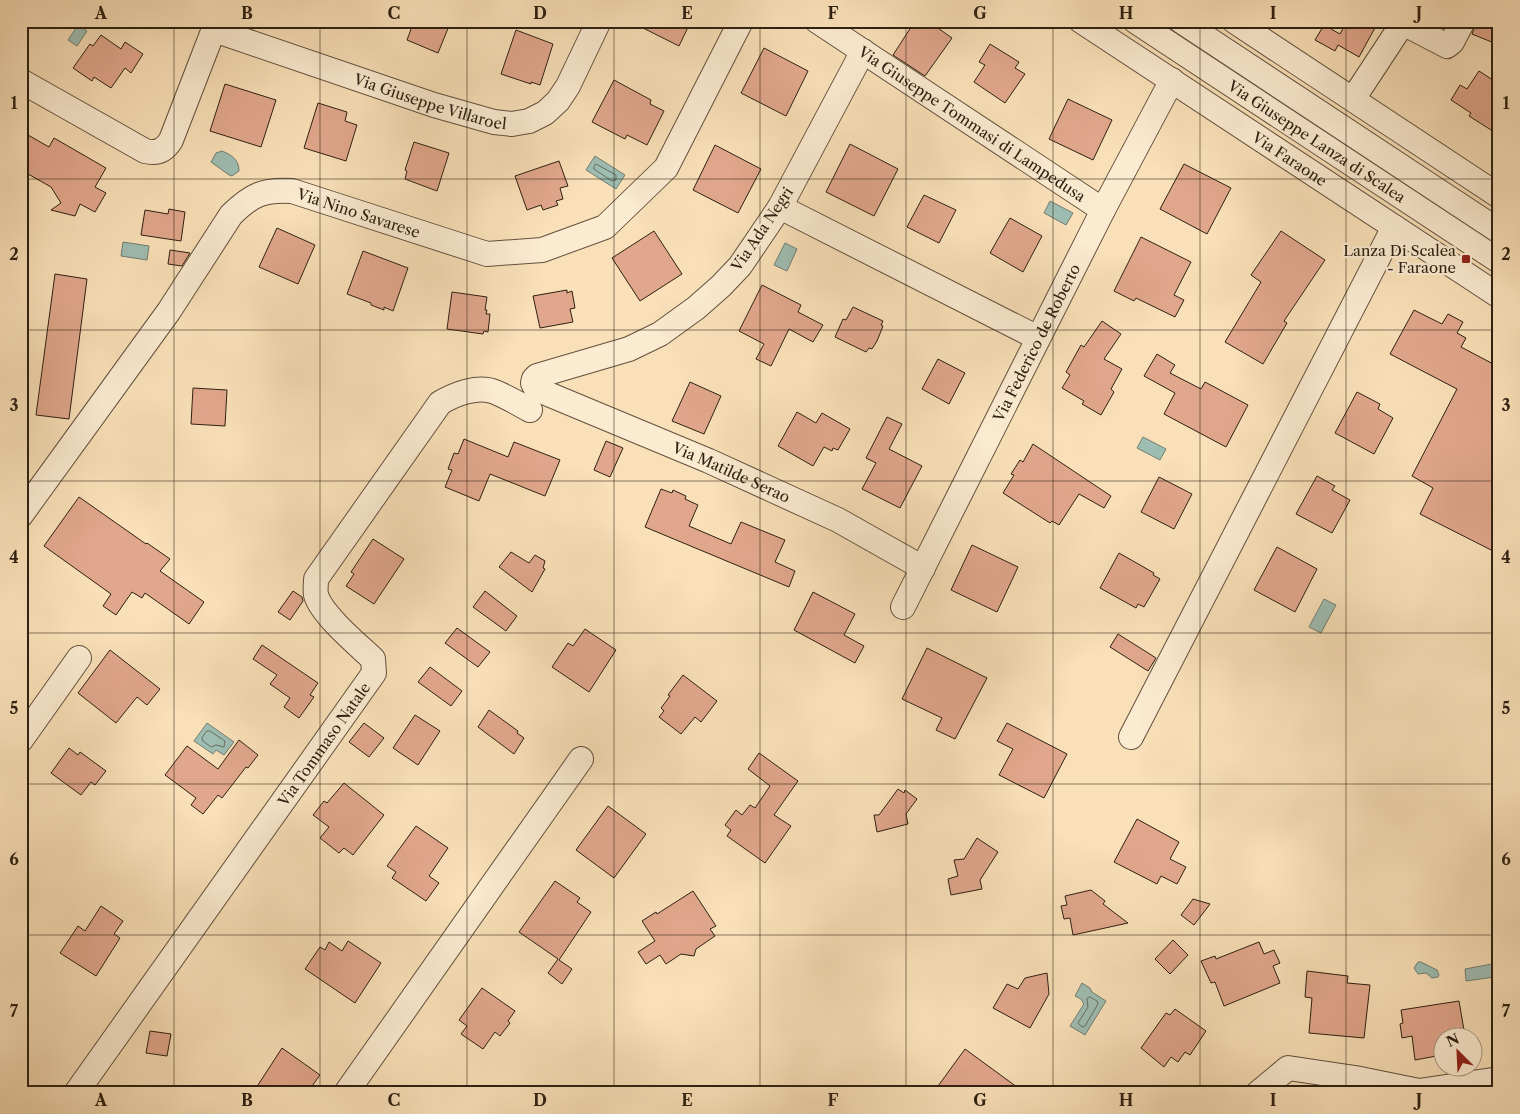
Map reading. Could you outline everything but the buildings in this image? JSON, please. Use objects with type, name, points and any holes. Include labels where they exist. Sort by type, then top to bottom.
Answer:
[{"type":"street","name":"Via Giuseppe Villaroel","points":[[216,26],[434,105],[494,122],[512,124],[529,121],[545,113],[558,101],[568,86],[598,21]]},
{"type":"street","name":"Via Nino Savarese","points":[[21,515],[169,311],[231,215],[243,202],[258,194],[275,190],[292,191],[487,254],[542,250],[605,227],[666,168],[741,21]]},
{"type":"street","name":"Via Giuseppe Tommasi di Lampedusa","points":[[817,21],[1103,210]]},
{"type":"street","name":"Via Faraone","points":[[1081,21],[1499,296]]},
{"type":"street","name":"Via Giuseppe Lanza di Scalea","points":[[1135,21],[1499,261]]},
{"type":"street","name":"Via Giuseppe Lanza di Scalea","points":[[1181,21],[1499,231]]},
{"type":"street","points":[[1234,21],[1499,196]]},
{"type":"street","points":[[1353,99],[1401,22],[1447,46],[1452,42],[1463,21]]},
{"type":"street","points":[[21,81],[145,151],[163,150],[171,140],[216,26]]},
{"type":"street","name":"Via Ada Negri","points":[[533,399],[533,383],[536,377],[629,349],[660,334],[696,308],[740,266],[780,207],[863,51]]},
{"type":"street","name":"Via Federico de Roberto","points":[[903,607],[1103,210],[1172,80]]},
{"type":"street","points":[[780,207],[1038,338]]},
{"type":"street","points":[[1131,737],[1394,227]]},
{"type":"street","name":"Via Tommaso Natale","points":[[76,1093],[374,673],[373,659],[320,605],[315,592],[316,579],[440,403],[453,395],[475,390],[494,391],[533,399]]},
{"type":"street","name":"Via Matilde Serao","points":[[533,399],[709,461],[838,520],[922,568]]},
{"type":"street","points":[[21,740],[79,658]]},
{"type":"street","points":[[346,1093],[581,759]]},
{"type":"street","points":[[1258,1093],[1288,1068],[1355,1078],[1419,1091],[1499,1079]]},
{"type":"water","points":[[78,25],[87,31],[77,46],[68,40]]},
{"type":"water","points":[[222,151],[232,156],[238,164],[239,171],[232,176],[211,162],[216,153]]},
{"type":"water","points":[[595,156],[625,175],[616,189],[586,170]]},
{"type":"water","points":[[1050,201],[1073,213],[1066,225],[1044,213]]},
{"type":"water","points":[[123,242],[149,246],[147,260],[121,256]]},
{"type":"water","points":[[785,243],[797,249],[787,271],[774,265]]},
{"type":"water","points":[[1143,437],[1166,449],[1160,460],[1137,448]]},
{"type":"water","points":[[1324,599],[1336,605],[1321,633],[1309,627]]},
{"type":"water","points":[[207,723],[234,742],[224,755],[216,750],[213,754],[194,741]]},
{"type":"water","points":[[1418,962],[1437,970],[1438,977],[1432,978],[1426,973],[1418,974],[1414,968]]},
{"type":"water","points":[[1492,964],[1494,977],[1466,981],[1465,969]]},
{"type":"water","points":[[1082,983],[1106,1001],[1085,1035],[1070,1026],[1084,1004],[1081,999],[1075,996]]},
{"type":"place","name":"Lanza Di Scalea - Faraone","points":[[1466,259]]}]
